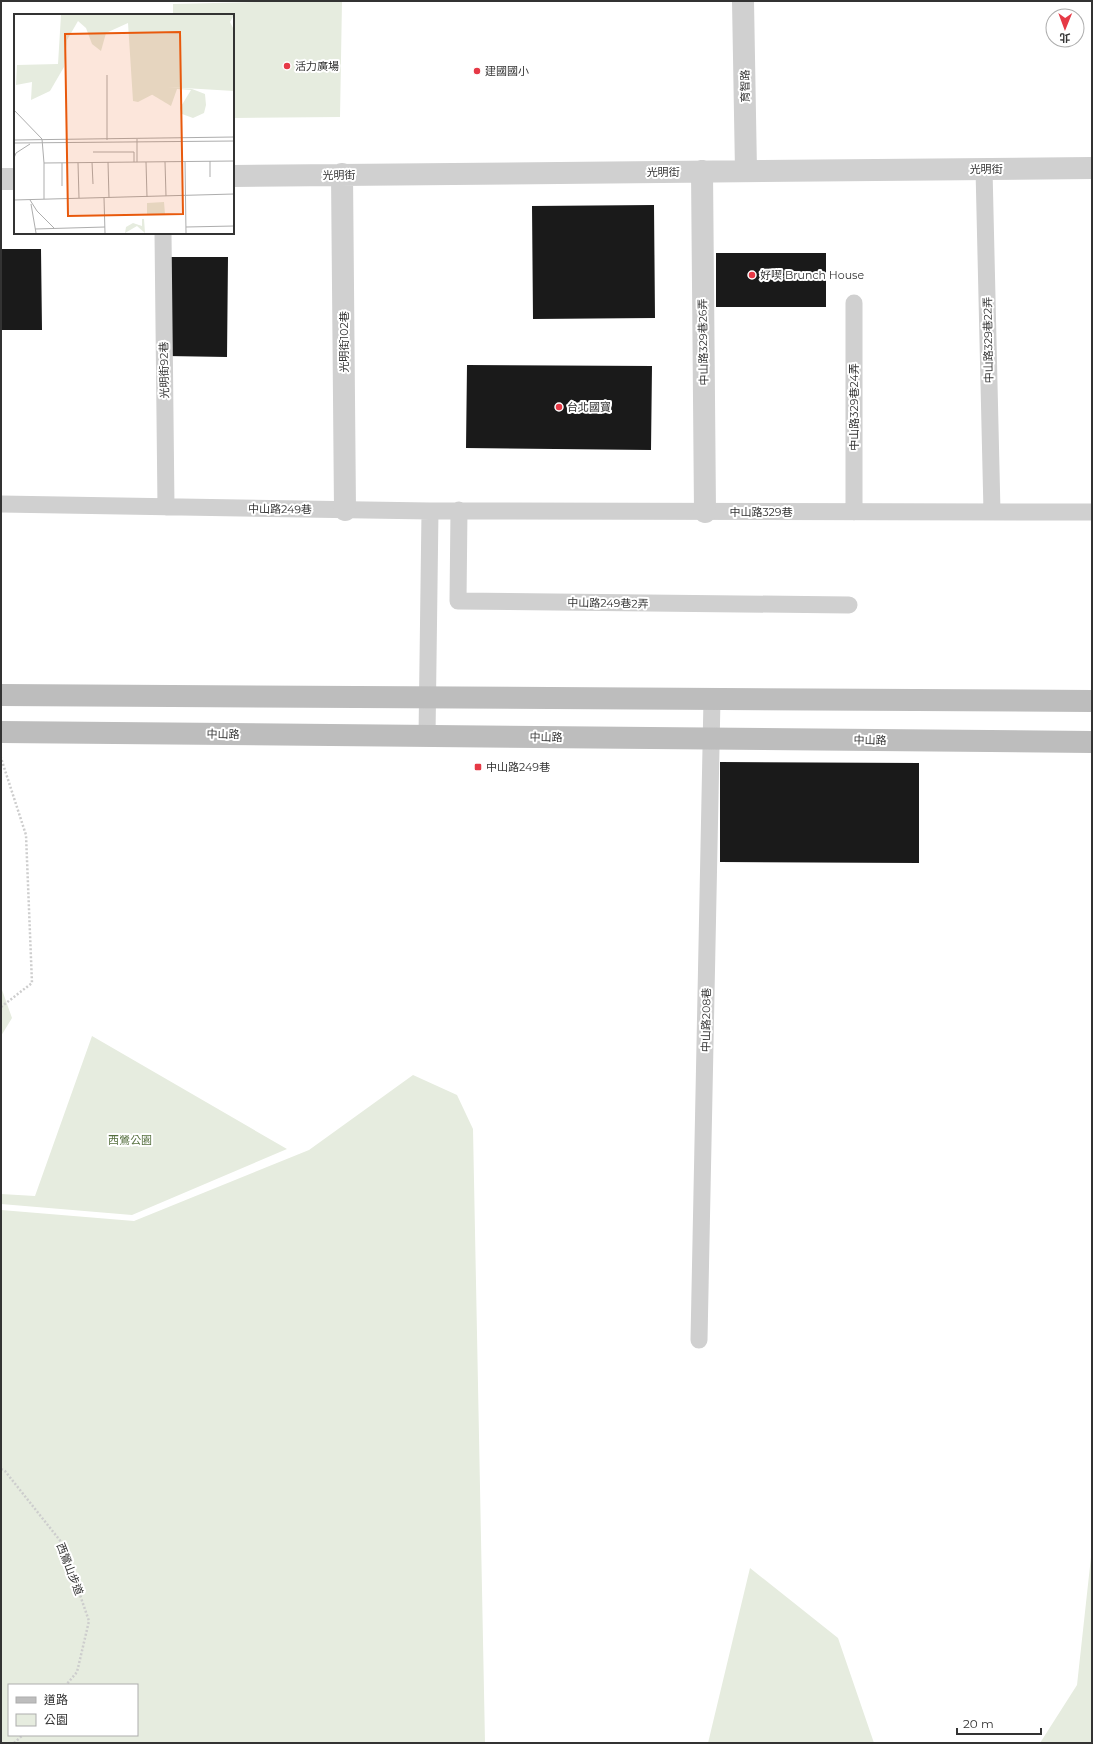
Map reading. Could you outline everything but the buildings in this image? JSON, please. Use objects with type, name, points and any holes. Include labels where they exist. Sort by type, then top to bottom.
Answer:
[{"type":"street","name":"育智路","points":[[743,1],[746,171]]},
{"type":"street","name":"光明街","points":[[234,176],[1092,168]]},
{"type":"street","name":"中山路329巷26弄","points":[[702,172],[705,512]]},
{"type":"street","name":"光明街102巷","points":[[342,174],[345,510]]},
{"type":"street","points":[[1,180],[14,179]]},
{"type":"street","points":[[1,695],[1092,701]]},
{"type":"street","name":"中山路","points":[[1,732],[1092,742]]},
{"type":"lane","name":"中山路329巷22弄","points":[[984,169],[992,512]]},
{"type":"lane","name":"光明街92巷","points":[[163,234],[166,507]]},
{"type":"lane","name":"中山路329巷24弄","points":[[854,303],[854,512]]},
{"type":"lane","name":"中山路249巷","points":[[1,504],[430,511]]},
{"type":"lane","name":"中山路249巷2弄","points":[[459,510],[458,601],[849,605]]},
{"type":"lane","name":"中山路329巷","points":[[430,511],[1092,512]]},
{"type":"lane","points":[[427,736],[426,697],[430,511]]},
{"type":"lane","name":"中山路208巷","points":[[699,1340],[712,699]]},
{"type":"path","points":[[1,757],[26,835],[32,982],[1,1006]]},
{"type":"path","name":"西鶯山步道","points":[[1,1469],[5,1471],[62,1543],[89,1621],[77,1672],[67,1684]]},
{"type":"path","points":[[14,1743],[22,1736]]},
{"type":"green space","name":"活力廣場","points":[[342,1],[340,117],[234,118],[234,14],[173,14],[173,4]]},
{"type":"green space","points":[[1,987],[12,1018],[1,1036]]},
{"type":"green space","name":"西鶯公園","points":[[92,1036],[287,1149],[132,1215],[1,1204],[1,1194],[35,1196]]},
{"type":"green space","points":[[413,1075],[457,1095],[473,1129],[485,1743],[1,1743],[1,1210],[134,1221],[309,1150]]},
{"type":"green space","points":[[1092,1548],[1092,1743],[1040,1743],[1077,1685]]},
{"type":"green space","points":[[750,1568],[838,1638],[874,1743],[708,1743]]},
{"type":"place","name":"活力廣場","points":[[287,66]]},
{"type":"place","name":"建國國小","points":[[477,71]]},
{"type":"place","name":"好喫 Brunch House","points":[[752,275]]},
{"type":"place","name":"台北國寶","points":[[559,407]]},
{"type":"place","name":"中山路249巷","points":[[478,767]]}]
